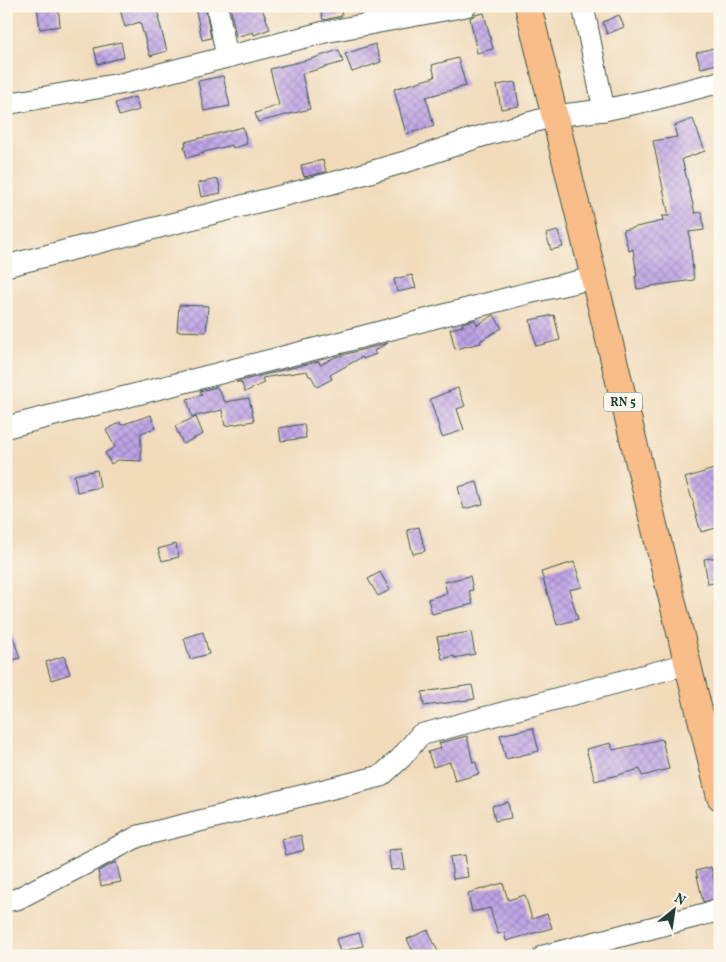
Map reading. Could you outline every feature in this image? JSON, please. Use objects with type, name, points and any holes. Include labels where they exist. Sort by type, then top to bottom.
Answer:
[{"type":"main road","name":"RN 5","points":[[528,6],[720,797]]},
{"type":"street","points":[[217,6],[227,57]]},
{"type":"street","points":[[6,104],[125,83],[325,32],[466,6]]},
{"type":"street","points":[[582,6],[604,110]]},
{"type":"street","points":[[6,266],[336,182],[408,161],[475,138],[554,116],[604,110],[720,82]]},
{"type":"street","points":[[6,427],[593,278]]},
{"type":"street","points":[[6,901],[17,899],[139,836],[381,776],[401,758],[420,735],[687,664]]},
{"type":"street","points":[[544,956],[720,910]]},
{"type":"building","points":[[37,6],[58,6],[60,26],[40,29]]},
{"type":"building","points":[[119,6],[156,6],[167,51],[150,56],[140,22],[125,27]]},
{"type":"building","points":[[195,6],[205,6],[211,38],[202,40]]},
{"type":"building","points":[[230,6],[261,6],[270,29],[254,35],[253,32],[236,37]]},
{"type":"building","points":[[340,6],[342,16],[323,20],[320,8]]},
{"type":"building","points":[[484,13],[493,49],[477,53],[470,18]]},
{"type":"building","points":[[619,15],[624,27],[607,34],[603,22]]},
{"type":"building","points":[[121,42],[124,57],[98,64],[94,48]]},
{"type":"building","points":[[375,44],[381,62],[352,72],[345,54]]},
{"type":"building","points":[[720,46],[720,63],[701,68],[696,53]]},
{"type":"building","points":[[339,50],[343,62],[302,74],[310,109],[258,122],[255,113],[279,105],[270,69]]},
{"type":"building","points":[[458,58],[466,86],[426,97],[434,126],[406,134],[394,89],[435,77],[432,65]]},
{"type":"building","points":[[223,76],[230,106],[204,111],[198,81]]},
{"type":"building","points":[[515,82],[519,106],[501,109],[497,85]]},
{"type":"building","points":[[135,97],[139,110],[119,116],[115,103]]},
{"type":"building","points":[[693,119],[705,151],[682,159],[695,213],[702,212],[704,230],[689,232],[694,280],[637,289],[633,249],[629,251],[623,230],[663,221],[662,216],[669,216],[653,141],[677,137],[674,126]]},
{"type":"building","points":[[243,127],[247,144],[233,148],[232,145],[187,158],[185,142]]},
{"type":"building","points":[[323,160],[326,172],[304,177],[301,165]]},
{"type":"building","points":[[218,179],[221,193],[201,197],[198,183]]},
{"type":"building","points":[[558,231],[563,247],[551,250],[546,234]]},
{"type":"building","points":[[412,275],[416,288],[397,292],[394,279]]},
{"type":"building","points":[[179,305],[208,306],[206,332],[177,331]]},
{"type":"building","points":[[494,315],[502,328],[480,341],[481,343],[455,349],[450,329],[463,326],[462,323],[475,320],[477,325]]},
{"type":"building","points":[[554,315],[560,340],[536,346],[530,320]]},
{"type":"building","points":[[388,343],[374,351],[376,354],[363,359],[362,357],[330,375],[332,379],[317,387],[307,371],[262,378],[264,383],[245,392],[241,382],[236,382],[319,361],[320,365],[335,357]]},
{"type":"building","points":[[217,387],[225,402],[249,398],[254,421],[225,426],[222,410],[192,417],[187,399],[202,395],[200,391]]},
{"type":"building","points":[[458,388],[465,406],[457,409],[464,430],[442,437],[430,399]]},
{"type":"building","points":[[151,415],[155,428],[141,433],[141,461],[117,460],[111,464],[105,453],[115,447],[106,430],[120,422],[121,425]]},
{"type":"building","points":[[196,417],[203,434],[183,444],[175,426]]},
{"type":"building","points":[[304,424],[306,438],[281,441],[279,428]]},
{"type":"building","points":[[720,467],[720,527],[701,532],[685,478]]},
{"type":"building","points":[[97,470],[100,487],[77,492],[74,475]]},
{"type":"building","points":[[477,482],[483,504],[464,509],[458,487]]},
{"type":"building","points":[[419,527],[425,551],[413,554],[407,530]]},
{"type":"building","points":[[176,544],[179,557],[162,561],[158,549]]},
{"type":"building","points":[[720,557],[720,582],[708,584],[704,559]]},
{"type":"building","points":[[574,562],[582,587],[569,590],[578,619],[557,625],[541,572]]},
{"type":"building","points":[[380,572],[390,590],[378,596],[368,579]]},
{"type":"building","points":[[470,576],[473,590],[469,591],[473,604],[432,614],[428,599],[447,593],[444,582]]},
{"type":"building","points":[[8,623],[20,658],[6,662],[6,624]]},
{"type":"building","points":[[203,632],[209,654],[190,659],[184,638]]},
{"type":"building","points":[[471,632],[475,654],[442,659],[437,637]]},
{"type":"building","points":[[64,656],[70,674],[51,680],[46,662]]},
{"type":"building","points":[[472,685],[475,699],[424,706],[422,692]]},
{"type":"building","points":[[533,728],[539,751],[506,759],[500,735]]},
{"type":"building","points":[[467,736],[473,763],[476,762],[479,774],[455,781],[450,762],[433,767],[428,752],[441,748],[439,743]]},
{"type":"building","points":[[662,739],[669,769],[642,776],[640,769],[595,781],[586,749],[611,743],[613,750]]},
{"type":"building","points":[[508,802],[511,818],[495,821],[492,806]]},
{"type":"building","points":[[301,835],[304,850],[286,855],[282,839]]},
{"type":"building","points":[[402,849],[405,869],[391,870],[388,850]]},
{"type":"building","points":[[465,855],[468,877],[453,879],[450,857]]},
{"type":"building","points":[[116,862],[121,882],[101,886],[98,871]]},
{"type":"building","points":[[711,867],[718,898],[703,902],[696,871]]},
{"type":"building","points":[[503,883],[508,900],[525,895],[532,919],[547,914],[552,928],[506,941],[504,932],[498,934],[490,908],[472,912],[468,893]]},
{"type":"building","points":[[428,930],[440,956],[415,956],[407,939]]},
{"type":"building","points":[[359,933],[363,946],[340,952],[336,939]]}]
